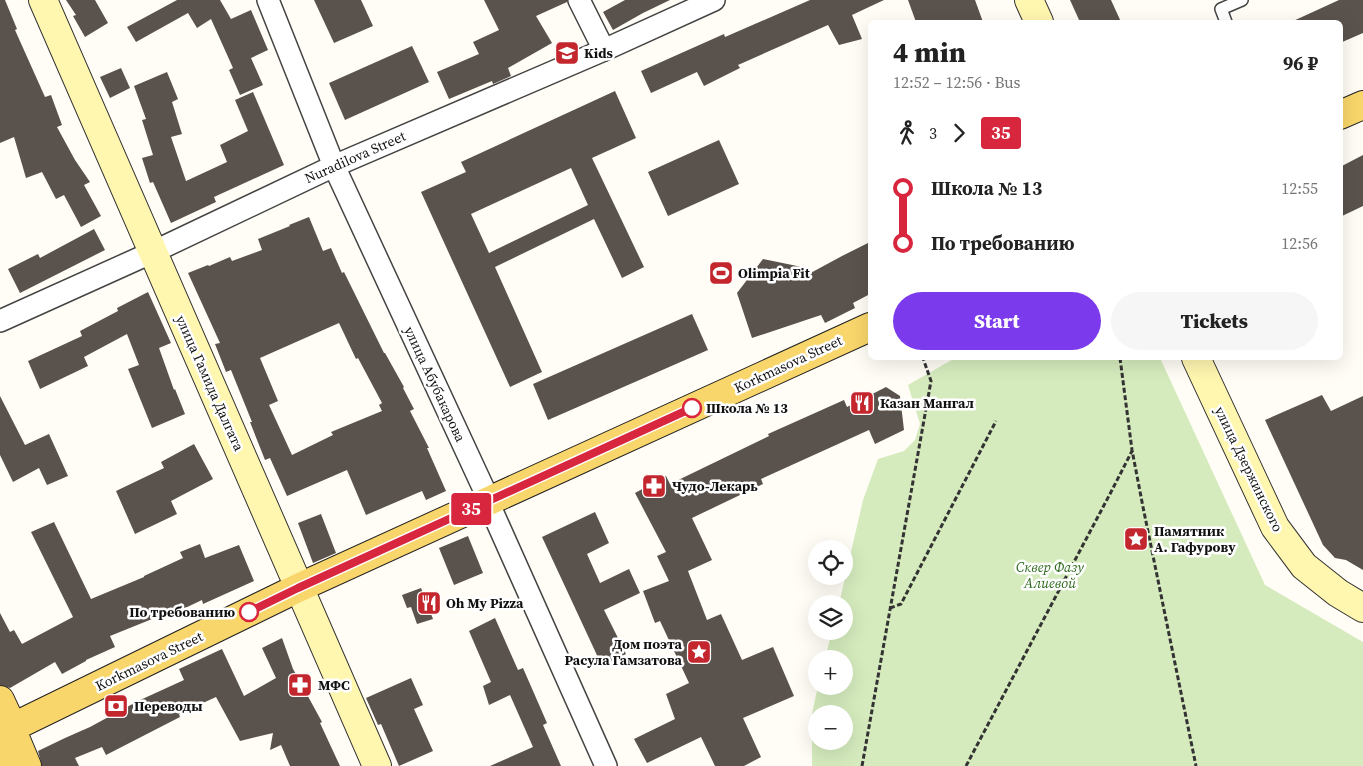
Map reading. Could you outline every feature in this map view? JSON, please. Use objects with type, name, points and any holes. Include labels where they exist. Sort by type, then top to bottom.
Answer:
[{"type":"main road","points":[[1343,115],[1363,105]]},
{"type":"main road","name":"Korkmasova Street","points":[[5,730],[298,588],[868,327]]},
{"type":"main road","points":[[0,700],[7,715],[5,730],[27,766]]},
{"type":"main road","points":[[0,757],[4,766]]},
{"type":"street","name":"улица Гамида Далгата","points":[[43,0],[377,766]]},
{"type":"street","name":"улица Абубакарова","points":[[268,0],[334,166],[488,498],[488,502],[606,766]]},
{"type":"street","points":[[579,0],[604,50]]},
{"type":"street","name":"Nuradilova Street","points":[[0,321],[153,252],[334,166],[604,50],[714,0]]},
{"type":"street","points":[[1029,0],[1038,20]]},
{"type":"street","name":"улица Дзержинского","points":[[1197,360],[1275,527],[1304,566],[1338,593],[1362,605]]},
{"type":"lane","points":[[1225,20],[1221,10],[1242,0]]},
{"type":"path","points":[[862,766],[931,380],[925,360]]},
{"type":"path","points":[[1120,360],[1132,450],[1142,507],[1196,766]]},
{"type":"path","points":[[890,608],[901,604],[996,421]]},
{"type":"path","points":[[966,766],[1112,492],[1132,450]]},
{"type":"green space","name":"Сквер Фазу Алиевой","points":[[952,360],[1161,360],[1265,585],[1363,642],[1363,766],[812,766],[812,750],[853,750],[853,705],[814,705],[816,695],[853,695],[853,650],[827,650],[830,640],[853,640],[853,595],[841,595],[843,585],[853,585],[853,543],[863,500],[878,459],[904,451],[915,440],[920,424],[908,385]]},
{"type":"building","points":[[0,0],[5,0],[17,29],[15,30],[45,97],[51,95],[62,125],[57,127],[75,160],[90,182],[84,185],[101,216],[81,227],[64,195],[56,199],[42,172],[26,178],[14,137],[0,143]]},
{"type":"building","points":[[66,0],[95,0],[108,23],[85,37],[73,16],[76,15]]},
{"type":"building","points":[[177,0],[220,0],[231,19],[251,10],[268,50],[251,58],[263,85],[240,95],[229,70],[233,68],[211,19],[197,28],[188,13],[136,42],[127,27]]},
{"type":"building","points":[[314,0],[361,0],[373,26],[334,43]]},
{"type":"building","points":[[484,0],[567,0],[567,2],[536,16],[552,43],[508,68],[511,76],[493,84],[492,81],[449,99],[437,72],[479,54],[473,42],[499,30]]},
{"type":"building","points":[[625,0],[670,0],[613,30],[603,12]]},
{"type":"building","points":[[810,0],[884,0],[852,15],[862,39],[839,45],[828,25],[738,65],[740,68],[704,86],[697,72],[651,93],[641,71],[724,34],[725,37]]},
{"type":"building","points":[[908,0],[975,0],[982,20],[915,20]]},
{"type":"building","points":[[1070,0],[1111,0],[1120,20],[1079,20]]},
{"type":"building","points":[[1339,0],[1363,0],[1363,33],[1343,42],[1343,20],[1295,20]]},
{"type":"building","points":[[412,46],[429,82],[345,120],[329,83]]},
{"type":"building","points":[[121,68],[130,88],[110,98],[100,77]]},
{"type":"building","points":[[167,72],[178,99],[172,102],[182,134],[171,137],[186,181],[227,162],[220,145],[248,131],[235,100],[253,92],[284,165],[214,197],[216,202],[171,223],[153,182],[150,183],[142,158],[153,155],[142,120],[146,119],[134,86]]},
{"type":"building","points":[[615,91],[636,138],[592,158],[644,267],[622,278],[594,219],[495,267],[542,372],[510,387],[421,192],[466,172],[461,162]],"holes":[[[571,168],[588,205],[489,253],[471,214]]]},
{"type":"building","points":[[719,140],[739,184],[668,216],[648,172]]},
{"type":"building","points":[[1363,155],[1363,206],[1343,216],[1343,165]]},
{"type":"building","points":[[309,217],[323,251],[331,248],[384,353],[404,387],[414,409],[410,411],[429,448],[427,448],[446,491],[426,500],[422,491],[366,515],[347,470],[287,496],[270,458],[265,460],[231,370],[226,372],[215,344],[220,343],[188,273],[230,257],[232,261],[262,250],[258,239]],"holes":[[[339,323],[356,359],[358,358],[382,403],[379,405],[382,411],[331,432],[333,435],[292,455],[269,405],[278,401],[260,358]]]},
{"type":"building","points":[[94,229],[105,250],[20,293],[8,269],[38,254],[40,258]]},
{"type":"building","points":[[868,243],[868,295],[853,303],[855,308],[825,323],[821,315],[752,338],[737,293],[763,259],[802,267],[805,276]]},
{"type":"building","points":[[148,292],[171,343],[159,348],[185,414],[152,428],[128,369],[139,365],[127,334],[84,357],[88,366],[40,389],[28,361],[82,336],[80,331],[118,311],[117,308]]},
{"type":"building","points":[[692,314],[708,350],[548,420],[533,384]]},
{"type":"building","points":[[886,387],[900,396],[904,430],[875,444],[869,430],[761,479],[763,484],[692,518],[712,560],[688,571],[707,620],[721,614],[742,660],[773,647],[794,696],[743,718],[761,757],[744,766],[715,766],[701,737],[647,763],[634,739],[675,719],[666,694],[689,683],[660,621],[655,623],[643,591],[669,581],[657,556],[666,552],[635,493],[666,476],[670,484],[769,436],[768,434],[844,400],[847,407]]},
{"type":"building","points":[[1322,395],[1331,411],[1363,396],[1363,570],[1346,560],[1335,558],[1323,545],[1265,420]]},
{"type":"building","points":[[0,396],[25,445],[49,434],[68,476],[47,485],[39,468],[13,482],[0,455]]},
{"type":"building","points":[[194,444],[213,479],[171,501],[177,514],[135,534],[116,491],[164,468],[161,462]]},
{"type":"building","points":[[595,512],[609,543],[587,554],[600,583],[629,569],[640,593],[604,610],[626,654],[602,666],[542,537]]},
{"type":"building","points":[[321,514],[336,553],[313,563],[298,523]]},
{"type":"building","points":[[54,522],[91,599],[183,558],[180,552],[200,544],[205,558],[239,545],[254,581],[203,604],[202,600],[164,618],[162,615],[110,636],[115,647],[86,660],[62,674],[55,662],[10,688],[0,685],[0,613],[10,632],[14,630],[22,644],[73,617],[31,532]]},
{"type":"building","points":[[468,536],[483,573],[454,585],[439,548]]},
{"type":"building","points":[[421,588],[433,619],[417,624],[411,607],[407,608],[402,595]]},
{"type":"building","points":[[495,618],[518,670],[523,668],[547,723],[543,725],[561,766],[490,766],[533,747],[510,695],[489,705],[483,686],[491,682],[469,631]]},
{"type":"building","points":[[282,638],[293,669],[322,722],[320,723],[340,766],[290,766],[281,745],[270,750],[273,733],[240,741],[216,697],[179,714],[180,717],[106,755],[102,747],[75,758],[79,766],[42,766],[38,751],[184,680],[179,669],[222,649],[244,696],[276,678],[262,648]]},
{"type":"building","points":[[411,678],[423,705],[414,709],[433,751],[399,766],[381,724],[378,725],[366,698]]},
{"type":"bus line","name":"35","points":[[249,612],[692,408]]},
{"type":"place","name":"Kids","points":[[567,53]]},
{"type":"place","name":"Olimpia Fit","points":[[721,273]]},
{"type":"place","name":"Казан Мангал","points":[[862,403]]},
{"type":"place","name":"Школа № 13","points":[[692,408]]},
{"type":"place","name":"Чудо-Лекарь","points":[[654,486]]},
{"type":"place","name":"Памятник А. Гафурову","points":[[1136,539]]},
{"type":"place","name":"Oh My Pizza","points":[[429,603]]},
{"type":"place","name":"По требованию","points":[[249,612]]},
{"type":"place","name":"Дом поэта Расула Гамзатова","points":[[699,652]]},
{"type":"place","name":"МФС","points":[[300,685]]},
{"type":"place","name":"Переводы","points":[[116,706]]}]
